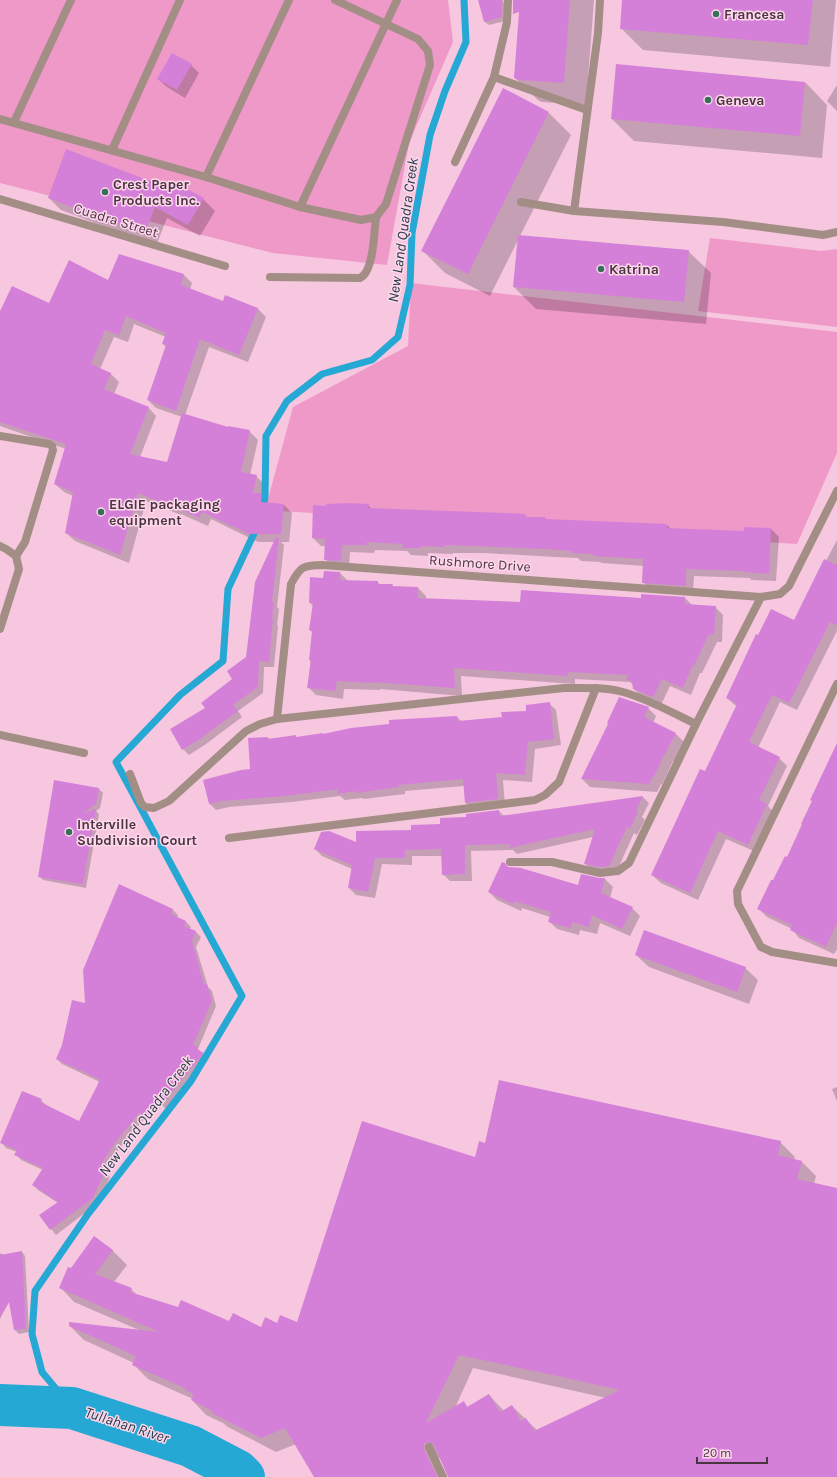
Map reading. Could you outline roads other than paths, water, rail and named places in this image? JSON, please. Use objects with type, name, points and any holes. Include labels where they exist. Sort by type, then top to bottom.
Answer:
[{"type":"street","points":[[14,122],[71,0]]},
{"type":"street","points":[[112,150],[180,0]]},
{"type":"street","points":[[206,177],[289,0]]},
{"type":"street","points":[[270,277],[360,278],[364,276],[370,266],[376,217],[386,204],[430,65],[428,51],[418,39],[335,0]]},
{"type":"street","points":[[300,207],[397,0]]},
{"type":"street","points":[[455,162],[494,77],[506,22],[508,0]]},
{"type":"street","points":[[574,212],[598,33],[600,0]]},
{"type":"street","points":[[494,77],[587,110]]},
{"type":"street","points":[[0,119],[206,177],[300,207],[361,220],[376,217]]},
{"type":"street","name":"Cuadra Street","points":[[0,199],[225,266]]},
{"type":"street","points":[[522,202],[574,212],[723,222],[823,235],[837,232]]},
{"type":"street","points":[[0,436],[49,444],[52,446],[53,450],[26,542],[16,556]]},
{"type":"street","name":"Rushmore Drive","points":[[277,719],[291,584],[298,571],[306,565],[330,565],[761,597],[780,594],[789,586],[837,491]]},
{"type":"street","points":[[0,546],[6,548],[16,556],[19,569],[0,629]]},
{"type":"street","points":[[510,862],[552,862],[600,873],[618,871],[629,863],[696,724],[761,597]]},
{"type":"street","points":[[837,684],[737,891],[738,904],[761,947],[772,952],[837,963]]},
{"type":"street","points":[[130,774],[141,803],[145,807],[154,808],[169,801],[246,731],[260,724],[277,719],[564,688],[596,688],[622,692],[644,699],[696,724]]},
{"type":"street","points":[[229,838],[535,800],[545,795],[559,782],[596,688]]},
{"type":"street","points":[[0,735],[84,754]]},
{"type":"street","points":[[429,1447],[443,1477]]},
{"type":"waterway","name":"New Land Quadra Creek","points":[[263,511],[265,497],[266,436],[287,401],[322,374],[372,360],[398,337],[410,285],[412,233],[430,135],[445,91],[466,42],[464,0]]},
{"type":"waterway","name":"New Land Quadra Creek","points":[[72,1408],[42,1372],[32,1334],[35,1291],[88,1214],[191,1081],[242,996],[116,762],[180,695],[223,661],[228,589],[257,527]]},
{"type":"waterway","name":"Tullahan River","points":[[0,1405],[72,1408],[190,1446],[238,1471],[244,1477]]},
{"type":"place","name":"Francesa","points":[[716,14]]},
{"type":"place","name":"Geneva","points":[[708,100]]},
{"type":"place","name":"Crest Paper Products Inc.","points":[[105,192]]},
{"type":"place","name":"Katrina","points":[[601,269]]},
{"type":"place","name":"ELGIE packaging equipment","points":[[101,512]]},
{"type":"place","name":"Interville Subdivision Court","points":[[69,832]]}]
